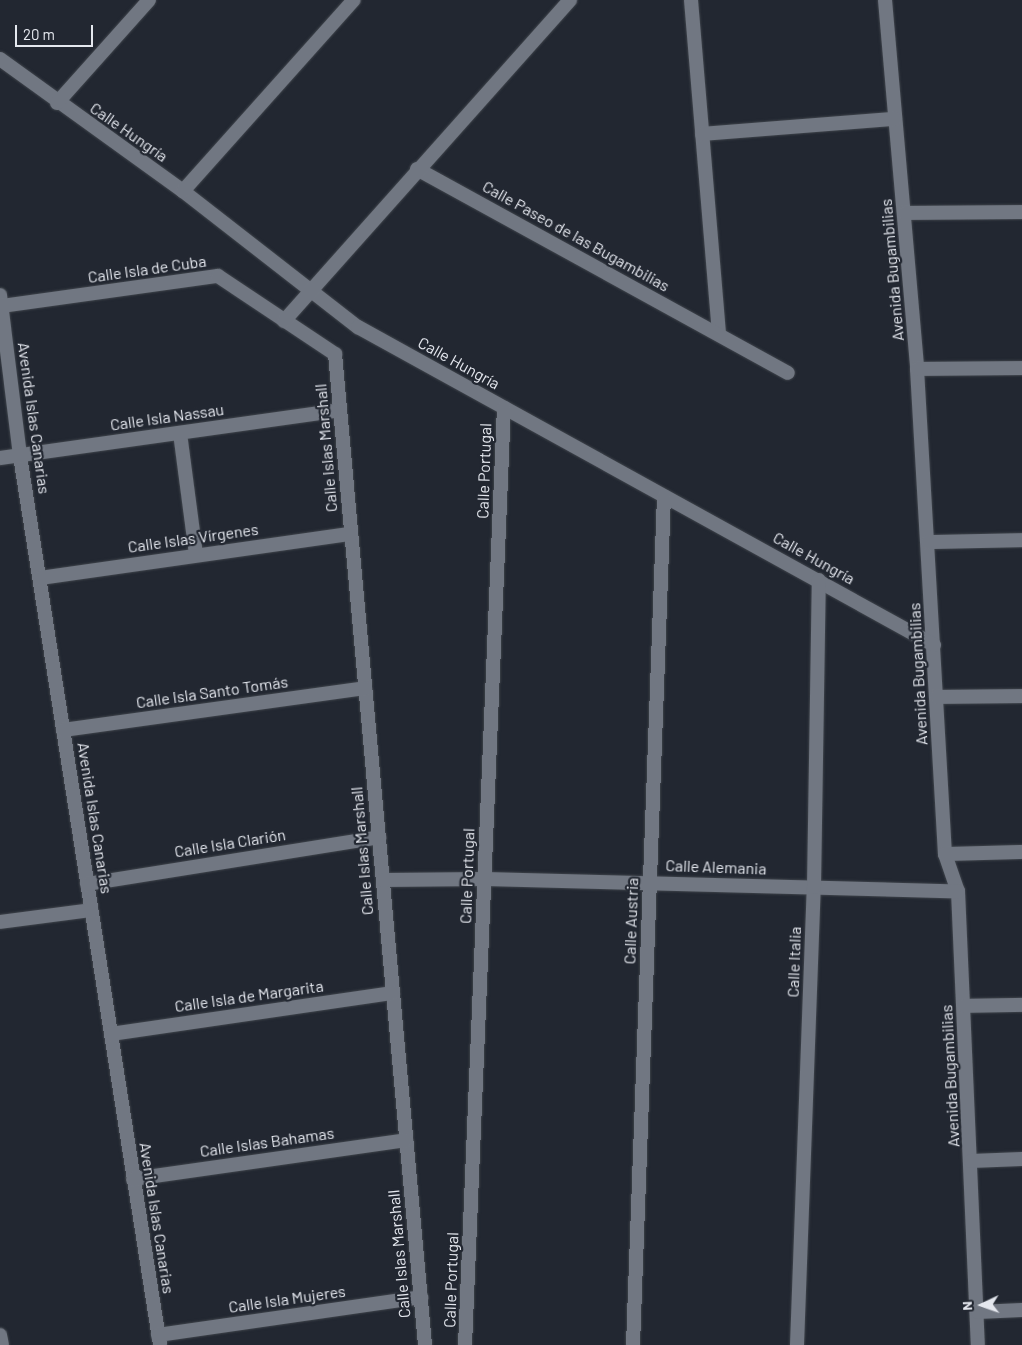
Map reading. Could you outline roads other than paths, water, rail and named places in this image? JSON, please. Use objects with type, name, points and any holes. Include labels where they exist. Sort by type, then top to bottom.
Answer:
[{"type":"street","points":[[57,103],[149,0]]},
{"type":"street","points":[[183,191],[354,0]]},
{"type":"street","points":[[284,321],[570,0]]},
{"type":"street","points":[[691,0],[719,334]]},
{"type":"street","name":"Avenida Bugambilias","points":[[885,0],[917,368],[938,696],[945,854],[958,891],[978,1345]]},
{"type":"street","name":"Calle Hungría","points":[[0,59],[57,103],[183,191],[358,327],[934,645]]},
{"type":"street","points":[[702,134],[894,119]]},
{"type":"street","name":"Calle Paseo de las Bugambilias","points":[[418,169],[788,373]]},
{"type":"street","points":[[905,213],[1022,212]]},
{"type":"street","name":"Calle Isla de Cuba","points":[[1,301],[218,276],[335,354]]},
{"type":"street","name":"Avenida Islas Canarias","points":[[1,301],[20,456],[159,1340]]},
{"type":"street","name":"Calle Islas Marshall","points":[[335,354],[425,1345]]},
{"type":"street","points":[[917,368],[1022,368]]},
{"type":"street","name":"Calle Portugal","points":[[466,1345],[504,408]]},
{"type":"street","name":"Calle Isla Nassau","points":[[0,458],[340,410]]},
{"type":"street","points":[[180,433],[196,554]]},
{"type":"street","name":"Calle Austria","points":[[633,1345],[664,497]]},
{"type":"street","name":"Calle Islas Vírgenes","points":[[40,578],[196,554],[351,534]]},
{"type":"street","points":[[928,542],[1022,540]]},
{"type":"street","name":"Calle Italia","points":[[797,1345],[814,887],[819,580]]},
{"type":"street","name":"Calle Isla Santo Tomás","points":[[63,730],[365,688]]},
{"type":"street","points":[[938,696],[1022,696]]},
{"type":"street","name":"Calle Isla Clarión","points":[[87,884],[379,837]]},
{"type":"street","points":[[945,854],[1022,852]]},
{"type":"street","name":"Calle Alemania","points":[[383,880],[485,878],[958,891]]},
{"type":"street","points":[[0,922],[91,910]]},
{"type":"street","name":"Calle Isla de Margarita","points":[[111,1034],[393,993]]},
{"type":"street","points":[[964,1006],[1022,1005]]},
{"type":"street","name":"Calle Islas Bahamas","points":[[133,1179],[406,1140]]},
{"type":"street","points":[[971,1161],[1022,1160]]},
{"type":"street","name":"Calle Isla Mujeres","points":[[159,1340],[420,1297]]},
{"type":"street","points":[[978,1312],[1022,1310]]},
{"type":"street","points":[[0,1335],[2,1345]]}]
